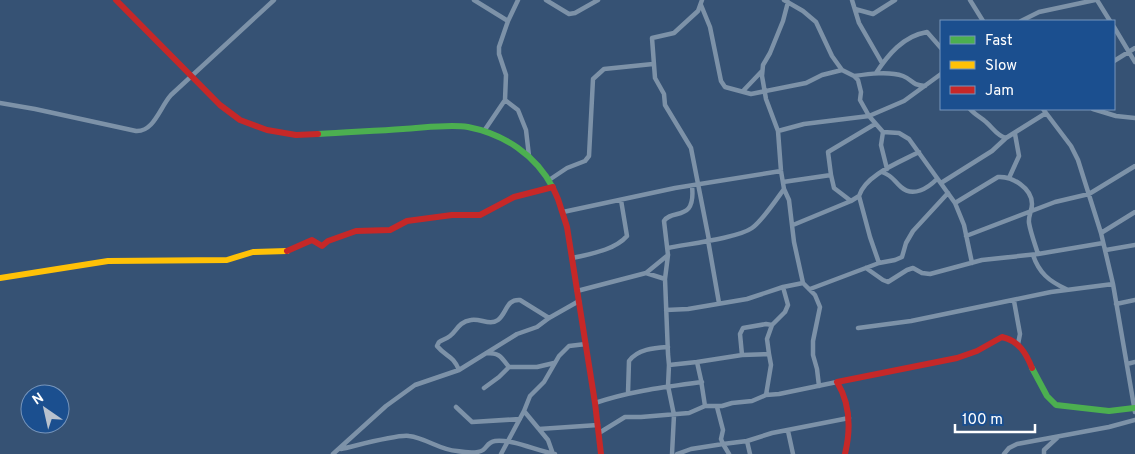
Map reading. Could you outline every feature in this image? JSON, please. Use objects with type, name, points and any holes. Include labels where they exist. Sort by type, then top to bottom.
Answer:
[{"type":"street","points":[[116,0],[220,105],[240,120],[267,130],[296,135],[467,127],[484,131],[512,143],[529,156],[549,180],[563,212],[573,258],[601,454]]},
{"type":"street","points":[[0,103],[35,108],[141,132],[152,124],[164,102],[171,95],[274,0]]},
{"type":"street","points":[[474,0],[508,21]]},
{"type":"street","points":[[484,131],[505,100],[506,76],[499,47],[518,0]]},
{"type":"street","points":[[546,0],[569,14],[598,0]]},
{"type":"street","points":[[852,0],[860,23],[882,63]]},
{"type":"street","points":[[855,9],[874,14],[895,0]]},
{"type":"street","points":[[970,0],[982,20]]},
{"type":"street","points":[[1023,20],[1039,12],[1096,0],[1109,20]]},
{"type":"street","points":[[743,91],[762,72],[783,21],[786,1],[816,22],[832,56],[842,70],[854,76],[859,82],[860,100],[875,124],[883,132],[905,135],[919,152],[955,203],[961,216],[972,263]]},
{"type":"street","points":[[701,3],[710,27],[721,80],[725,87],[750,94],[764,92],[806,83],[822,75],[842,70]]},
{"type":"street","points":[[701,3],[698,11],[674,32],[652,38],[653,64],[655,78],[664,94],[665,106],[691,148],[719,303]]},
{"type":"street","points":[[1115,30],[1135,62]]},
{"type":"street","points":[[876,73],[889,54],[903,42],[920,33],[927,32],[940,47]]},
{"type":"street","points":[[1115,60],[1135,48]]},
{"type":"street","points":[[549,180],[567,168],[585,161],[589,156],[593,79],[597,73],[604,69],[653,64]]},
{"type":"street","points":[[762,72],[764,92],[778,131],[781,171],[784,189],[789,200],[803,284],[818,299],[820,307],[813,341],[813,355],[817,369],[818,386]]},
{"type":"street","points":[[854,76],[876,73],[903,76],[915,85],[925,86]]},
{"type":"street","points":[[778,131],[804,124],[869,116],[904,101],[940,75]]},
{"type":"street","points":[[505,100],[518,110],[526,130],[529,156]]},
{"type":"street","points":[[971,110],[999,135],[1006,138]]},
{"type":"street","points":[[1096,110],[1116,116],[1135,118]]},
{"type":"street","points":[[598,433],[625,417],[638,418],[674,415],[689,413],[705,406],[717,407],[752,401],[766,395],[957,358],[977,351],[1002,338],[1010,339],[1018,344],[1026,353],[1035,376],[1047,396],[1056,405],[1109,411],[1135,410],[1113,284],[1101,233],[1074,152],[1045,111],[1015,134],[1006,138],[992,151],[920,191],[910,192],[902,189],[891,175],[882,172]]},
{"type":"street","points":[[851,202],[834,188],[828,152],[875,124]]},
{"type":"street","points":[[883,132],[881,145],[888,169]]},
{"type":"street","points":[[1009,178],[1019,156],[1015,134]]},
{"type":"street","points":[[879,263],[859,196],[861,188],[870,179],[919,152]]},
{"type":"street","points":[[966,236],[1031,210],[1089,194],[1135,166]]},
{"type":"street","points":[[563,212],[675,188],[781,171]]},
{"type":"street","points":[[783,182],[831,175]]},
{"type":"street","points":[[955,203],[990,180],[998,177],[1009,178],[1018,183],[1028,192],[1032,201],[1029,224],[1040,272],[1067,290]]},
{"type":"street","points":[[672,454],[674,415],[668,386],[669,365],[665,279],[668,248],[664,221],[665,218],[683,213],[688,209],[692,186]]},
{"type":"street","points":[[0,278],[108,261],[227,260],[253,252],[290,251],[312,240],[322,246],[356,231],[390,230],[407,221],[452,215],[480,215],[514,197],[553,187]]},
{"type":"street","points":[[668,248],[730,236],[749,230],[758,223],[784,189]]},
{"type":"street","points":[[810,289],[879,263],[896,260],[902,256],[906,243],[913,231],[948,193]]},
{"type":"street","points":[[793,225],[851,202],[859,196]]},
{"type":"street","points":[[573,258],[600,251],[623,240],[626,236],[621,200]]},
{"type":"street","points":[[1101,233],[1135,212]]},
{"type":"street","points":[[866,268],[888,282],[913,268],[922,273],[930,274],[982,260],[1103,243]]},
{"type":"street","points":[[1106,250],[1135,244]]},
{"type":"street","points":[[578,291],[646,273],[668,255]]},
{"type":"street","points":[[646,273],[665,279]]},
{"type":"street","points":[[666,310],[688,309],[754,298],[783,287],[803,284]]},
{"type":"street","points":[[858,328],[904,321],[911,322],[1067,290],[1113,284]]},
{"type":"street","points":[[766,395],[771,365],[767,339],[772,325],[787,309],[788,305],[783,287]]},
{"type":"street","points":[[459,370],[455,361],[437,346],[439,342],[451,336],[457,326],[471,320],[492,323],[497,321],[510,302],[516,300],[520,300],[549,318]]},
{"type":"street","points":[[1116,304],[1135,300]]},
{"type":"street","points":[[333,454],[400,395],[415,386],[459,370],[517,334],[536,327],[579,301]]},
{"type":"street","points":[[1014,301],[1020,334],[1018,344]]},
{"type":"street","points":[[742,355],[740,334],[743,328],[772,325]]},
{"type":"street","points":[[501,454],[530,396],[544,382],[554,363],[569,346],[586,344]]},
{"type":"street","points":[[628,393],[629,361],[631,358],[644,351],[668,347]]},
{"type":"street","points":[[486,353],[496,353],[502,357],[509,367]]},
{"type":"street","points":[[669,365],[742,355],[769,354]]},
{"type":"street","points":[[697,362],[705,406]]},
{"type":"street","points":[[1128,364],[1135,362]]},
{"type":"street","points":[[484,388],[509,367],[537,367],[554,363]]},
{"type":"street","points":[[595,402],[628,393],[702,382]]},
{"type":"street","points":[[837,382],[846,399],[850,418],[845,454]]},
{"type":"street","points":[[717,407],[723,430],[723,444],[729,454]]},
{"type":"street","points":[[456,408],[472,422],[520,419]]},
{"type":"street","points":[[524,411],[548,440],[554,454]]},
{"type":"street","points":[[677,454],[691,449],[747,441],[772,433],[850,418]]},
{"type":"street","points":[[1004,454],[1017,444],[1109,427],[1135,420]]},
{"type":"street","points":[[539,429],[598,424]]},
{"type":"street","points":[[788,430],[792,454]]},
{"type":"street","points":[[340,449],[409,436],[448,450],[478,453],[492,442],[508,442],[554,454]]},
{"type":"street","points":[[1044,454],[1044,450],[1059,436]]},
{"type":"street","points":[[747,441],[750,454]]},
{"type":"traffic: fast","points":[[318,134],[444,126],[468,127],[494,135],[518,148],[538,166],[553,188]]},
{"type":"traffic: fast","points":[[1032,368],[1047,396],[1056,405],[1109,411],[1134,408]]},
{"type":"traffic: slow","points":[[0,278],[108,261],[227,260],[253,252],[287,251]]},
{"type":"traffic: jam","points":[[116,0],[220,105],[240,120],[267,130],[296,135],[318,134]]},
{"type":"traffic: jam","points":[[287,251],[312,240],[322,246],[328,241],[356,231],[390,230],[407,221],[452,215],[480,215],[514,197],[553,187]]},
{"type":"traffic: jam","points":[[553,188],[567,227],[595,403],[601,454]]},
{"type":"traffic: jam","points":[[845,454],[849,426],[845,399],[837,382],[957,358],[977,351],[1002,337],[1013,341],[1021,348],[1032,368]]}]
